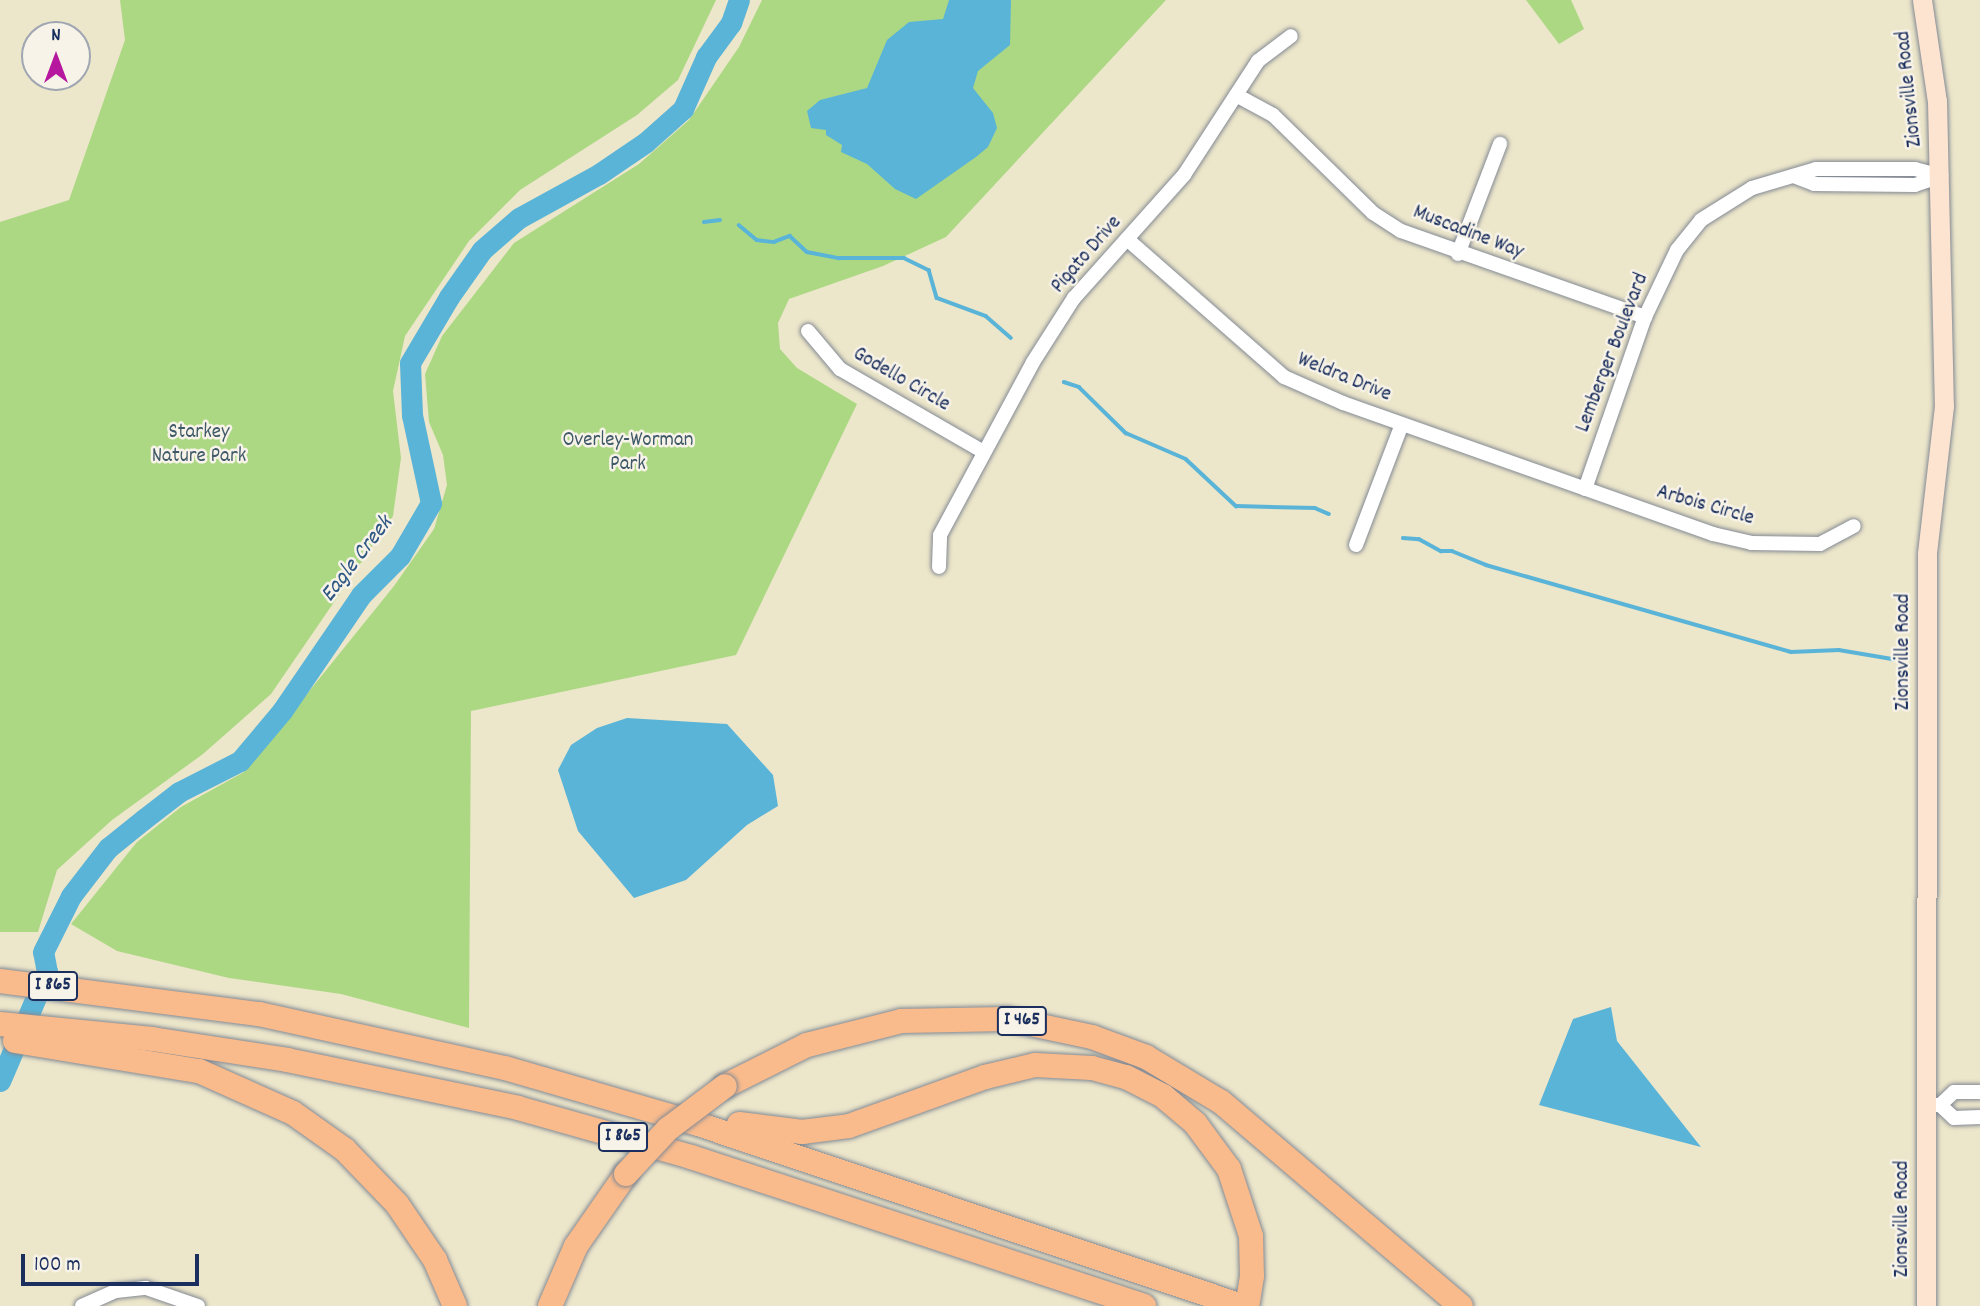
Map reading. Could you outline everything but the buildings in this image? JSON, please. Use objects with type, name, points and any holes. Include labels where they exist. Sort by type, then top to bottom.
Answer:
[{"type":"highway","name":"I 865","points":[[0,981],[105,992],[342,1030],[619,1098],[1245,1306]]},
{"type":"highway","name":"I 465","points":[[550,1306],[576,1245],[626,1174],[668,1129],[725,1086],[807,1045],[901,1021],[1007,1019],[1093,1037],[1146,1057],[1221,1102],[1461,1306]]},
{"type":"highway","name":"I 865","points":[[0,1024],[82,1041],[312,1064],[569,1122],[691,1157],[1144,1306]]},
{"type":"highway","points":[[0,1039],[82,1041],[220,1078],[279,1105],[326,1134],[397,1203],[424,1242],[455,1306]]},
{"type":"highway","points":[[619,1098],[761,1129],[802,1132],[849,1126],[1017,1068],[1052,1064],[1108,1072],[1163,1097],[1210,1139],[1242,1200],[1251,1236],[1252,1276],[1245,1306]]},
{"type":"main road","name":"Zionsville Road","points":[[1922,0],[1937,101],[1941,176],[1944,406],[1927,554],[1933,1105],[1926,1306]]},
{"type":"street","name":"Pigato Drive","points":[[939,567],[940,535],[984,452],[1074,298],[1184,175],[1258,61],[1291,36]]},
{"type":"street","name":"Muscadine Way","points":[[1236,95],[1273,115],[1373,213],[1401,231],[1458,254],[1645,317]]},
{"type":"street","points":[[1458,254],[1500,144]]},
{"type":"street","name":"Lemberger Boulevard","points":[[1585,489],[1645,317],[1677,250],[1701,220],[1752,188],[1796,177],[1815,169],[1915,169],[1941,176]]},
{"type":"street","name":"Weldra Drive","points":[[1127,239],[1284,377],[1402,424],[1585,489]]},
{"type":"street","name":"Godello Circle","points":[[808,331],[840,369],[984,452]]},
{"type":"street","points":[[1356,545],[1402,424]]},
{"type":"street","name":"Arbois Circle","points":[[1585,489],[1713,534],[1751,542],[1820,544],[1854,527]]},
{"type":"street","points":[[1980,1092],[1954,1092],[1933,1105],[1954,1118],[1980,1118]]},
{"type":"street","points":[[82,1306],[116,1291],[146,1287],[198,1306]]},
{"type":"green space","name":"Starkey Nature Park","points":[[120,0],[716,0],[678,80],[637,115],[520,190],[469,241],[405,336],[393,391],[401,458],[393,516],[271,694],[203,754],[112,820],[57,870],[38,932],[0,932],[0,222],[69,200],[125,40]]},
{"type":"green space","name":"Overley-Worman Park","points":[[762,0],[1166,0],[946,237],[883,266],[789,299],[778,323],[780,349],[797,368],[857,404],[736,655],[471,711],[469,1028],[341,994],[229,978],[117,951],[71,924],[137,842],[181,807],[244,772],[394,586],[434,529],[447,485],[443,455],[429,422],[425,374],[442,336],[514,243],[639,164],[689,120],[739,47]]},
{"type":"green space","points":[[1526,0],[1571,0],[1584,29],[1559,44]]},
{"type":"water","points":[[949,0],[1011,0],[1010,45],[978,71],[973,88],[993,113],[997,128],[988,147],[916,199],[895,189],[867,164],[841,152],[842,145],[826,135],[826,130],[811,128],[807,111],[820,100],[867,88],[887,40],[909,22],[943,19]]},
{"type":"water","points":[[627,718],[727,724],[773,775],[778,806],[747,825],[686,880],[634,898],[578,831],[558,770],[571,745],[597,728]]},
{"type":"water","points":[[1611,1007],[1617,1041],[1701,1147],[1539,1105],[1573,1019]]},
{"type":"waterway","name":"Eagle Creek","points":[[0,1081],[47,972],[43,952],[71,896],[108,848],[144,819],[179,792],[240,761],[282,711],[361,595],[400,556],[431,503],[412,415],[410,363],[449,297],[482,250],[519,218],[599,174],[646,142],[683,109],[706,57],[731,23],[739,0]]},
{"type":"waterway","points":[[704,222],[720,220]]},
{"type":"waterway","points":[[739,225],[757,240],[774,242],[790,236],[807,252],[839,258],[904,258],[929,270],[937,298],[986,316],[1011,338]]},
{"type":"waterway","points":[[1064,382],[1079,387],[1126,433],[1186,459],[1236,506],[1315,508],[1329,514]]},
{"type":"waterway","points":[[1403,538],[1419,539],[1441,551],[1452,551],[1486,565],[1791,652],[1839,650],[1893,659]]}]
